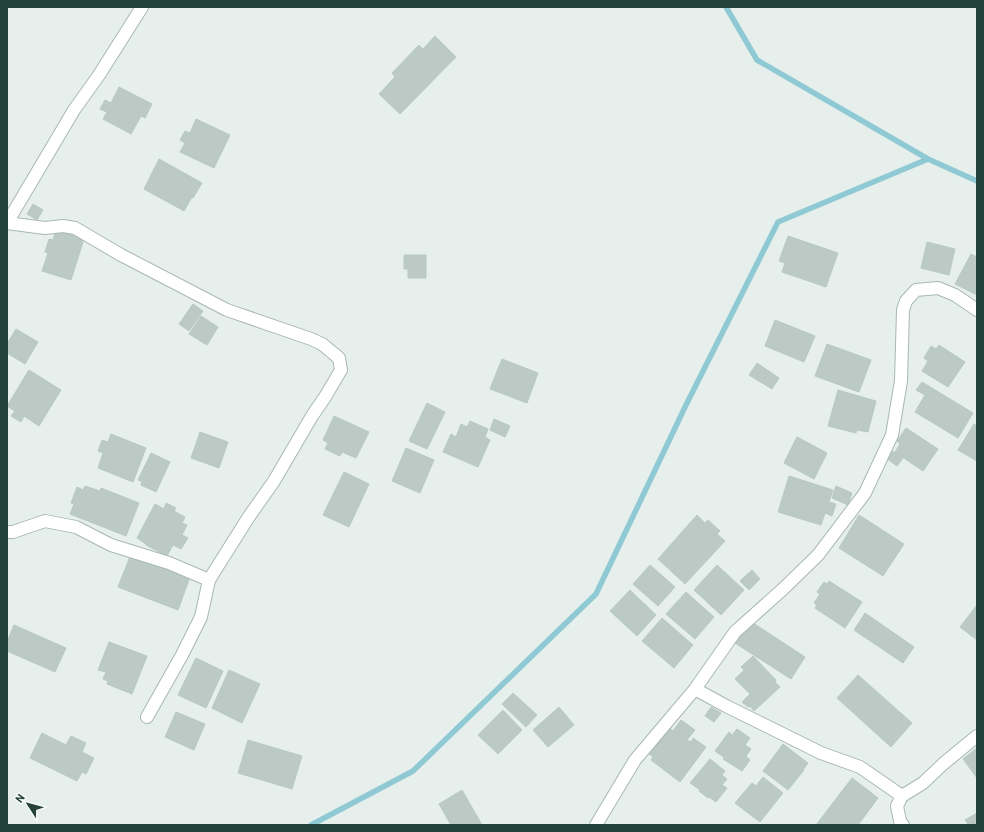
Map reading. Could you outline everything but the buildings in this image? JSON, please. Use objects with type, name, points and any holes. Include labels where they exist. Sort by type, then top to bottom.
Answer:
[{"type":"street","points":[[142,7],[99,75],[74,110],[7,223],[45,228],[63,226],[75,228],[121,255],[227,310],[322,344],[339,358],[341,370],[274,481],[248,518],[209,580],[201,617],[182,655],[147,717]]},
{"type":"street","points":[[596,825],[635,760],[695,689],[735,632],[818,555],[865,493],[892,435],[901,381],[903,310],[906,301],[916,290],[938,288],[955,295],[977,310]]},
{"type":"street","points":[[7,532],[13,532],[45,521],[76,527],[111,545],[169,563],[209,580]]},
{"type":"street","points":[[695,689],[821,753],[860,767],[902,796]]},
{"type":"street","points":[[903,825],[900,821],[897,806],[902,796],[923,783],[942,764],[977,736]]},
{"type":"waterway","points":[[726,7],[757,60],[928,159],[977,181]]},
{"type":"waterway","points":[[311,825],[413,771],[596,594],[686,405],[778,222],[928,159]]}]
